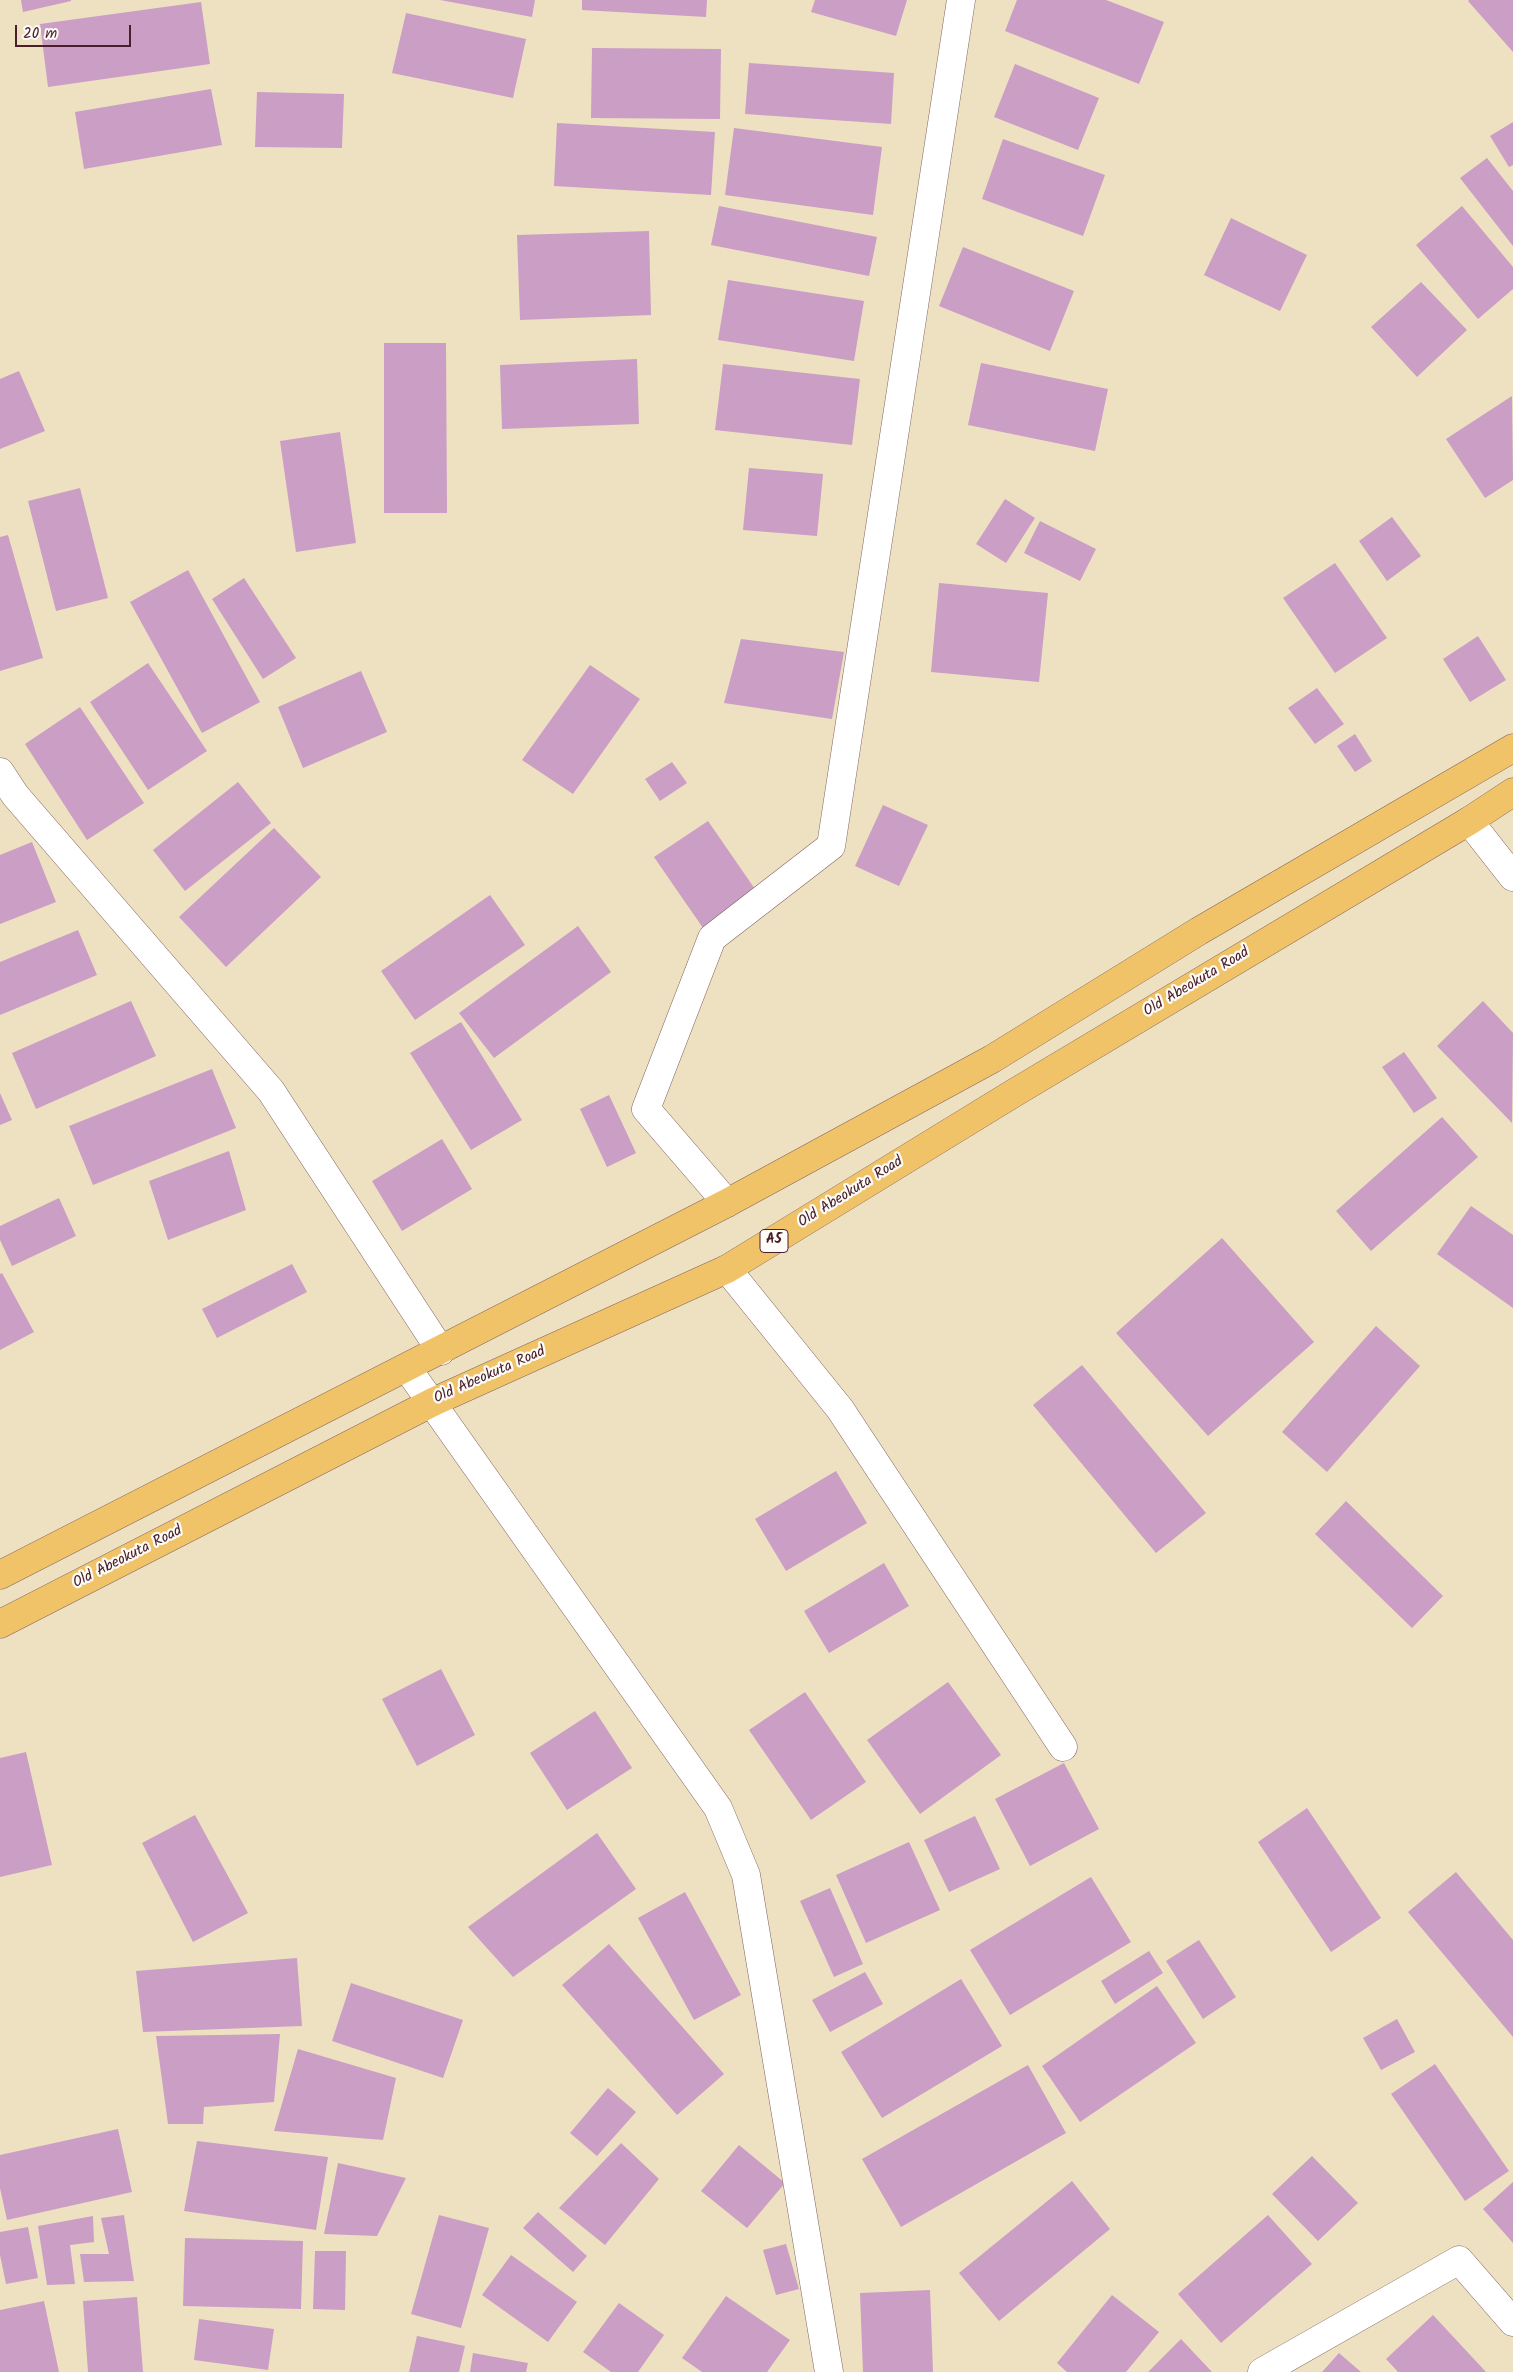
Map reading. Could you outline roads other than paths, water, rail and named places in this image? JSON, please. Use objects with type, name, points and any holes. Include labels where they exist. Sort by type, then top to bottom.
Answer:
[{"type":"highway","points":[[0,1575],[727,1203],[992,1059],[1199,931],[1513,748]]},
{"type":"highway","name":"Old Abeokuta Road","points":[[0,1624],[433,1402],[728,1269],[1030,1083],[1469,821],[1513,792]]},
{"type":"street","points":[[727,1203],[646,1109],[712,938],[831,846],[961,0]]},
{"type":"street","points":[[0,772],[8,800],[272,1090],[441,1351]]},
{"type":"street","points":[[1469,821],[1513,877]]},
{"type":"street","points":[[728,1269],[840,1409],[1063,1747]]},
{"type":"street","points":[[407,1368],[433,1402],[718,1808],[746,1876],[829,2372]]},
{"type":"street","points":[[1262,2372],[1459,2260],[1513,2322]]}]
